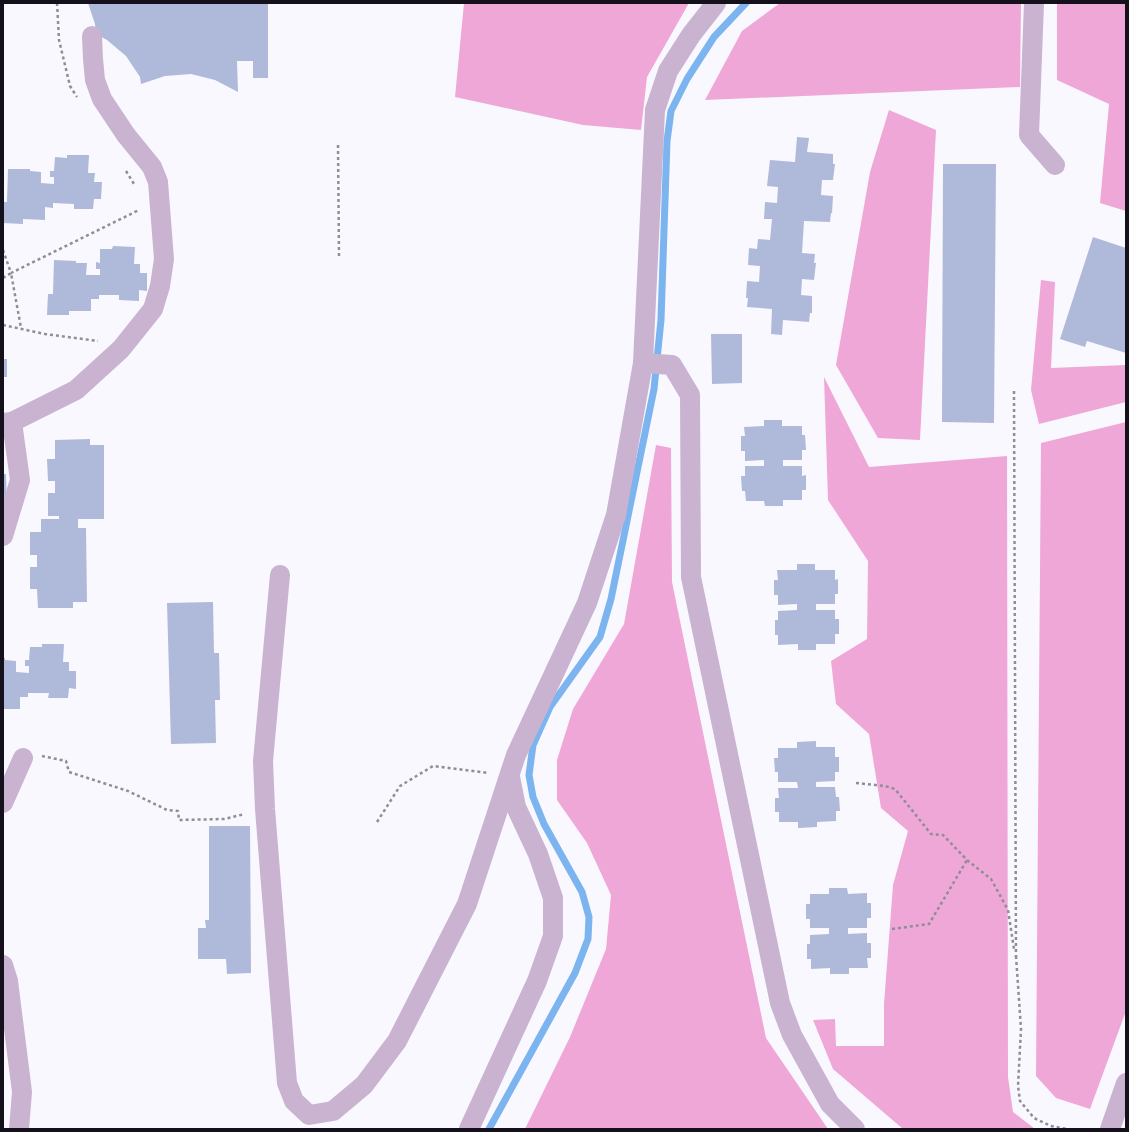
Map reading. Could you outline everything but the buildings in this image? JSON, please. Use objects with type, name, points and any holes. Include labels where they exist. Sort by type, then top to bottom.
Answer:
[{"type":"street","points":[[280,575],[263,761],[265,809],[287,1083],[294,1101],[309,1115],[333,1111],[364,1085],[397,1041],[467,904],[516,755],[587,603],[616,515],[647,363],[654,110],[668,70],[690,35],[716,3]]},
{"type":"street","points":[[1034,3],[1029,135],[1055,165]]},
{"type":"street","points":[[3,536],[20,480],[7,422],[76,390],[124,344],[154,309],[160,286],[164,258],[158,182],[152,166],[126,135],[102,100],[95,80],[92,36]]},
{"type":"street","points":[[647,363],[672,365],[690,395],[691,577],[780,1003],[792,1035],[830,1104],[855,1129]]},
{"type":"street","points":[[3,804],[23,758]]},
{"type":"street","points":[[469,1129],[537,981],[553,936],[553,898],[538,854],[516,807],[510,775]]},
{"type":"street","points":[[3,965],[8,980],[22,1092],[19,1129]]},
{"type":"street","points":[[1110,1129],[1126,1083]]},
{"type":"path","points":[[338,145],[339,257]]},
{"type":"path","points":[[3,278],[160,199]]},
{"type":"path","points":[[3,250],[11,273],[21,328]]},
{"type":"path","points":[[3,325],[45,334],[124,344]]},
{"type":"path","points":[[1014,392],[1016,957],[1021,1030],[1018,1086],[1020,1101],[1034,1118],[1051,1126],[1067,1129]]},
{"type":"path","points":[[23,758],[45,756],[66,761],[69,772],[128,791],[167,810],[178,811],[179,820],[224,819],[265,809]]},
{"type":"path","points":[[377,822],[400,786],[433,766],[510,775]]},
{"type":"path","points":[[856,784],[885,786],[895,789],[931,834],[943,835],[967,860],[991,879],[1008,910],[1016,957]]},
{"type":"path","points":[[892,929],[929,924],[967,860]]},
{"type":"shaded area","points":[[464,3],[689,3],[647,77],[641,130],[583,125],[455,97]]},
{"type":"shaded area","points":[[780,3],[1021,3],[1020,87],[705,100],[742,31]]},
{"type":"shaded area","points":[[1057,3],[1126,3],[1126,211],[1100,203],[1109,104],[1057,80]]},
{"type":"shaded area","points":[[889,110],[936,130],[920,440],[878,438],[836,365],[870,172]]},
{"type":"shaded area","points":[[1041,280],[1055,282],[1051,368],[1126,365],[1126,402],[1039,424],[1031,390]]},
{"type":"shaded area","points":[[824,377],[869,467],[1007,456],[1008,1077],[1013,1112],[1035,1129],[903,1129],[833,1069],[813,1020],[835,1019],[836,1046],[884,1046],[884,1004],[893,885],[908,831],[881,808],[869,734],[836,704],[831,661],[867,639],[868,561],[828,500]]},
{"type":"shaded area","points":[[1126,422],[1126,1011],[1090,1109],[1056,1098],[1036,1076],[1041,443]]},
{"type":"shaded area","points":[[656,445],[671,448],[672,582],[766,1038],[828,1129],[525,1129],[570,1037],[606,949],[611,895],[587,843],[557,800],[557,760],[573,709],[624,624]]},
{"type":"waterway","points":[[489,1129],[575,973],[588,939],[589,917],[582,892],[544,824],[533,797],[529,775],[533,745],[550,707],[600,637],[611,599],[654,389],[661,320],[667,141],[671,111],[687,79],[714,37],[746,3]]}]
